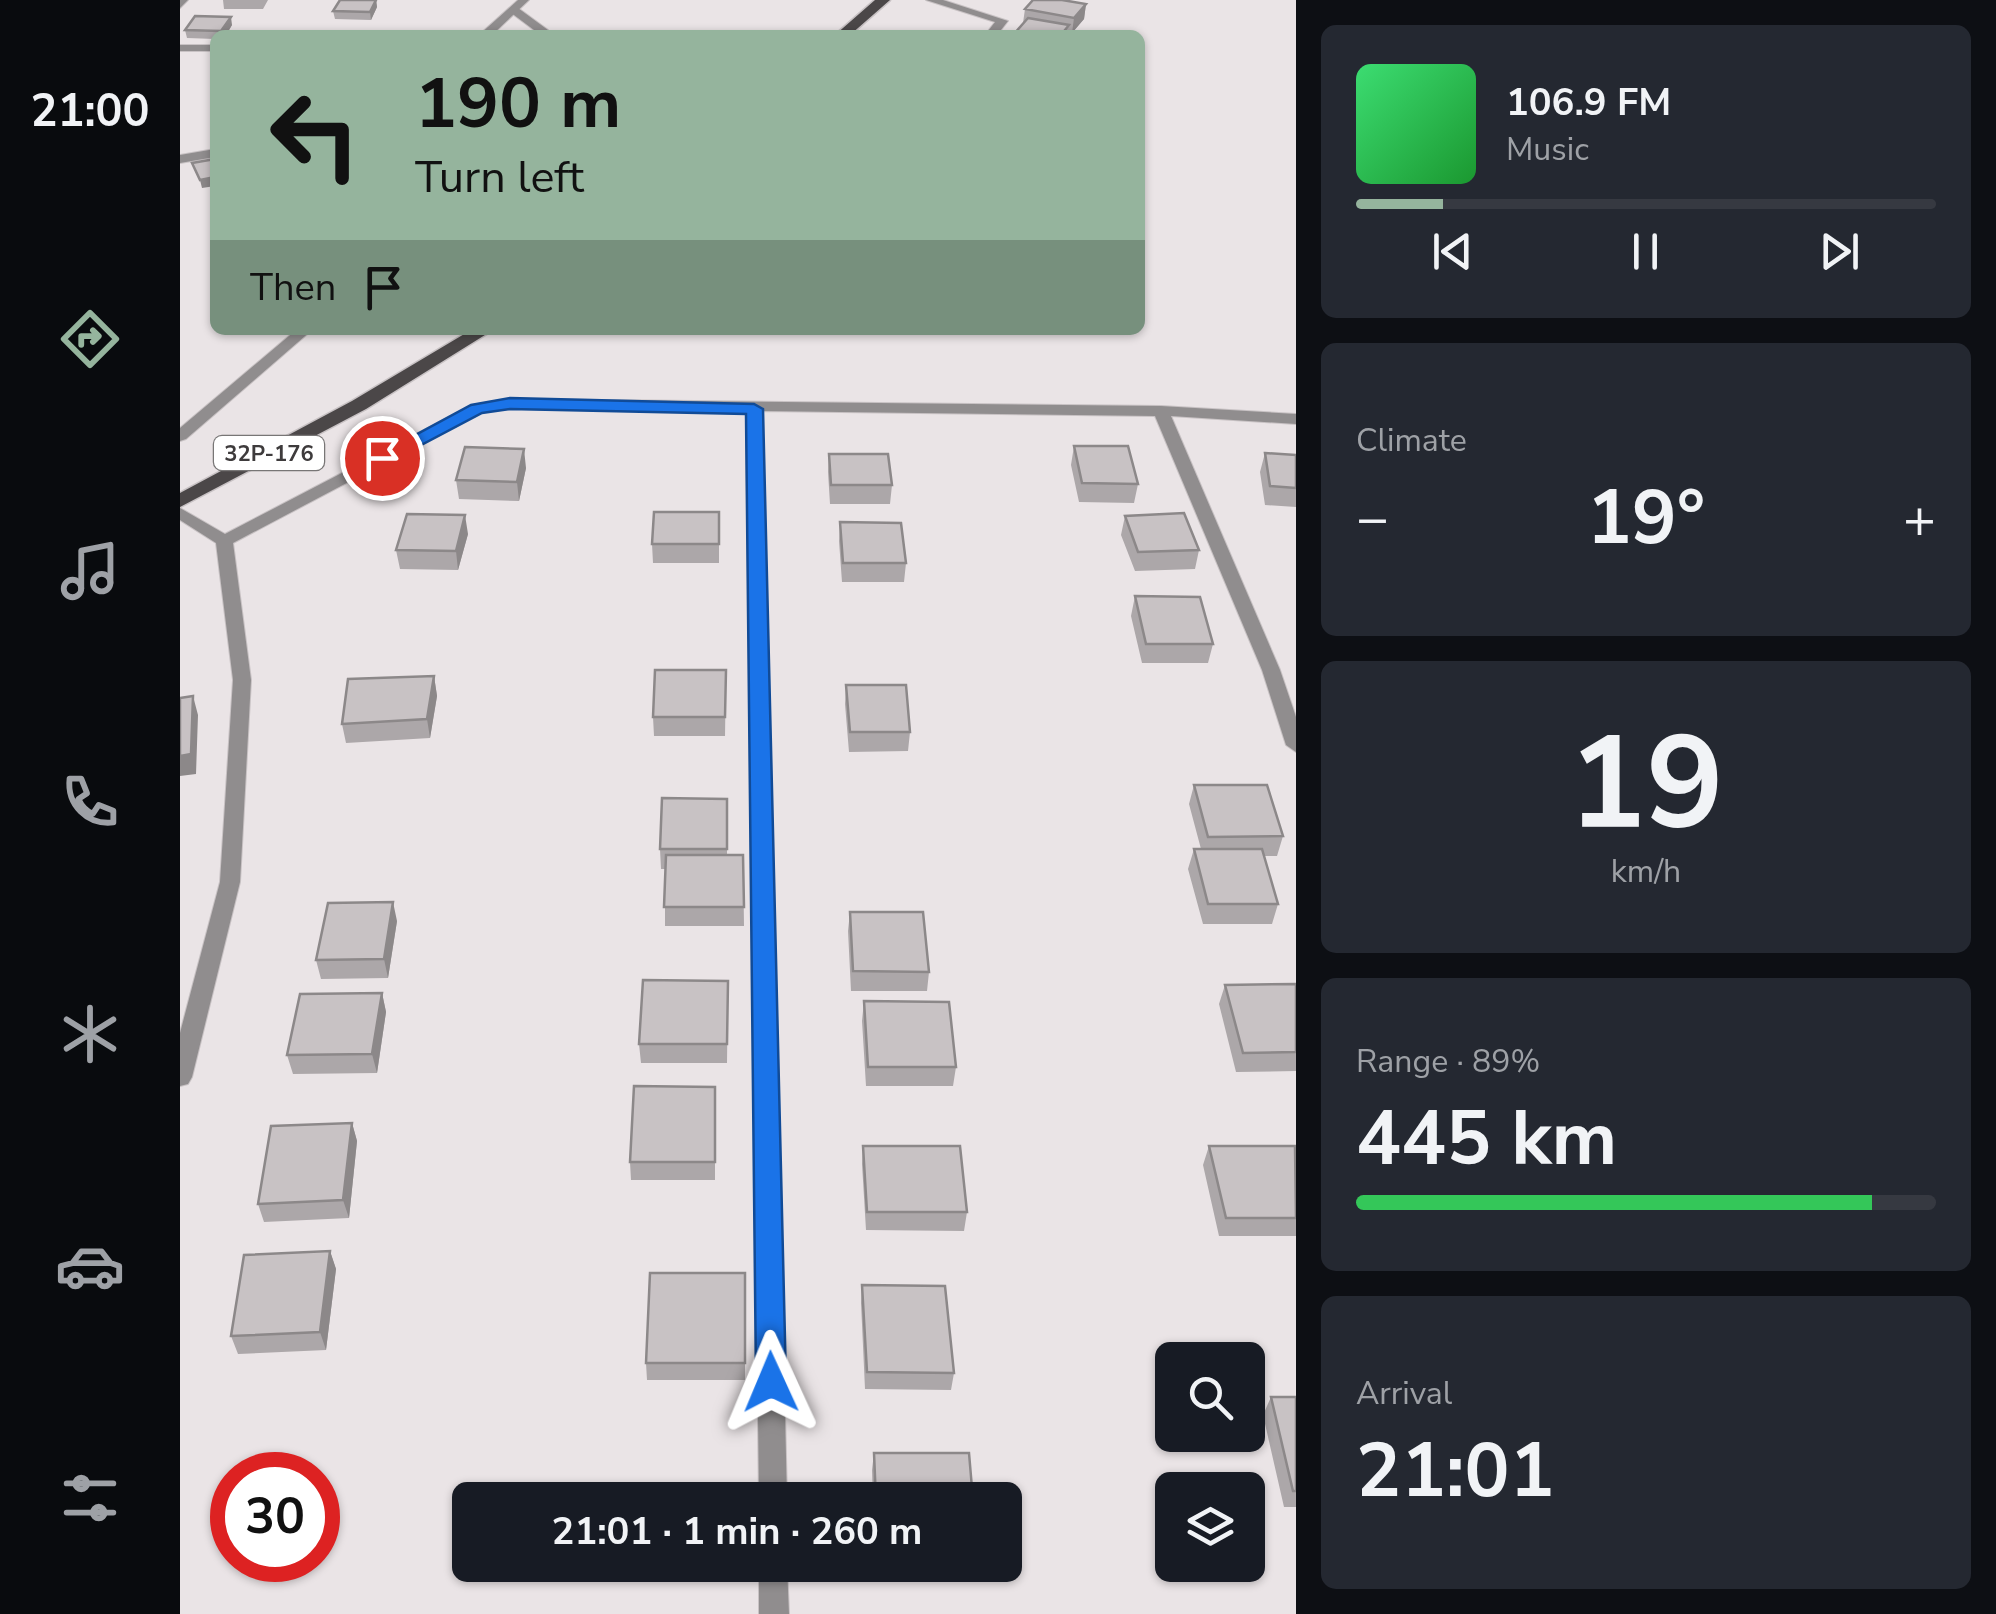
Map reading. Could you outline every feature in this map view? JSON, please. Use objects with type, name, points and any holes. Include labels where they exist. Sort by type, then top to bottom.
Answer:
[{"type":"main road","points":[[846,30],[866,6],[883,0]]},
{"type":"main road","name":"32Р-176","points":[[180,501],[359,405],[476,335]]},
{"type":"street","points":[[491,30],[524,0]]},
{"type":"street","points":[[932,0],[1002,21],[995,30]]},
{"type":"street","points":[[514,10],[541,30]]},
{"type":"street","points":[[180,48],[210,48]]},
{"type":"street","points":[[180,160],[210,154]]},
{"type":"street","points":[[180,436],[299,335]]},
{"type":"street","points":[[224,541],[477,408],[544,403],[754,409],[1161,411],[1296,419]]},
{"type":"street","points":[[754,409],[772,1482]]},
{"type":"street","points":[[1161,411],[1272,670],[1296,745]]},
{"type":"street","points":[[180,513],[224,541]]},
{"type":"street","points":[[180,1077],[230,882],[242,680],[224,541]]},
{"type":"street","points":[[774,1582],[774,1614]]},
{"type":"building","points":[[340,0],[376,0],[370,12],[333,11]]},
{"type":"building","points":[[1033,0],[1086,4],[1074,18],[1025,9]]},
{"type":"building","points":[[195,16],[231,17],[222,30],[185,30]]},
{"type":"building","points":[[1028,18],[1069,25],[1065,30],[1018,30]]},
{"type":"building","points":[[210,160],[210,178],[200,180],[192,163]]},
{"type":"building","points":[[1074,446],[1128,446],[1138,484],[1082,483]]},
{"type":"building","points":[[465,447],[524,449],[517,482],[456,480]]},
{"type":"building","points":[[1265,453],[1296,455],[1296,488],[1270,486]]},
{"type":"building","points":[[829,454],[888,454],[892,485],[831,485]]},
{"type":"building","points":[[654,512],[719,512],[719,544],[652,544]]},
{"type":"building","points":[[1184,513],[1199,550],[1138,552],[1125,516]]},
{"type":"building","points":[[407,514],[465,515],[456,551],[396,550]]},
{"type":"building","points":[[840,522],[901,523],[906,563],[843,563]]},
{"type":"building","points":[[1135,596],[1200,597],[1213,644],[1146,644]]},
{"type":"building","points":[[655,670],[726,670],[725,717],[653,717]]},
{"type":"building","points":[[434,676],[427,719],[342,724],[348,679]]},
{"type":"building","points":[[846,685],[906,685],[910,732],[850,732]]},
{"type":"building","points":[[193,696],[191,754],[180,756],[180,698]]},
{"type":"building","points":[[1194,785],[1267,785],[1283,836],[1208,837]]},
{"type":"building","points":[[662,798],[727,799],[727,849],[660,849]]},
{"type":"building","points":[[1194,849],[1262,849],[1278,904],[1208,904]]},
{"type":"building","points":[[666,855],[743,855],[744,907],[664,907]]},
{"type":"building","points":[[393,902],[384,959],[316,960],[328,903]]},
{"type":"building","points":[[850,912],[923,912],[929,972],[853,971]]},
{"type":"building","points":[[643,980],[728,981],[727,1044],[639,1044]]},
{"type":"building","points":[[1296,984],[1296,1052],[1243,1053],[1225,985]]},
{"type":"building","points":[[382,993],[372,1054],[287,1055],[300,994]]},
{"type":"building","points":[[864,1001],[949,1002],[956,1067],[868,1067]]},
{"type":"building","points":[[634,1086],[715,1087],[715,1162],[630,1162]]},
{"type":"building","points":[[352,1123],[343,1200],[258,1204],[271,1126]]},
{"type":"building","points":[[863,1146],[960,1146],[967,1212],[867,1212]]},
{"type":"building","points":[[1209,1146],[1295,1146],[1296,1218],[1226,1218]]},
{"type":"building","points":[[330,1251],[320,1332],[231,1336],[244,1255]]},
{"type":"building","points":[[650,1273],[745,1273],[745,1363],[646,1363]]},
{"type":"building","points":[[862,1285],[945,1286],[954,1373],[867,1372]]},
{"type":"building","points":[[1271,1397],[1296,1397],[1296,1491],[1293,1491]]},
{"type":"building","points":[[874,1453],[969,1453],[971,1482],[875,1482]]},
{"type":"route","points":[[382,458],[477,408],[544,403],[754,409],[771,1382]]}]
